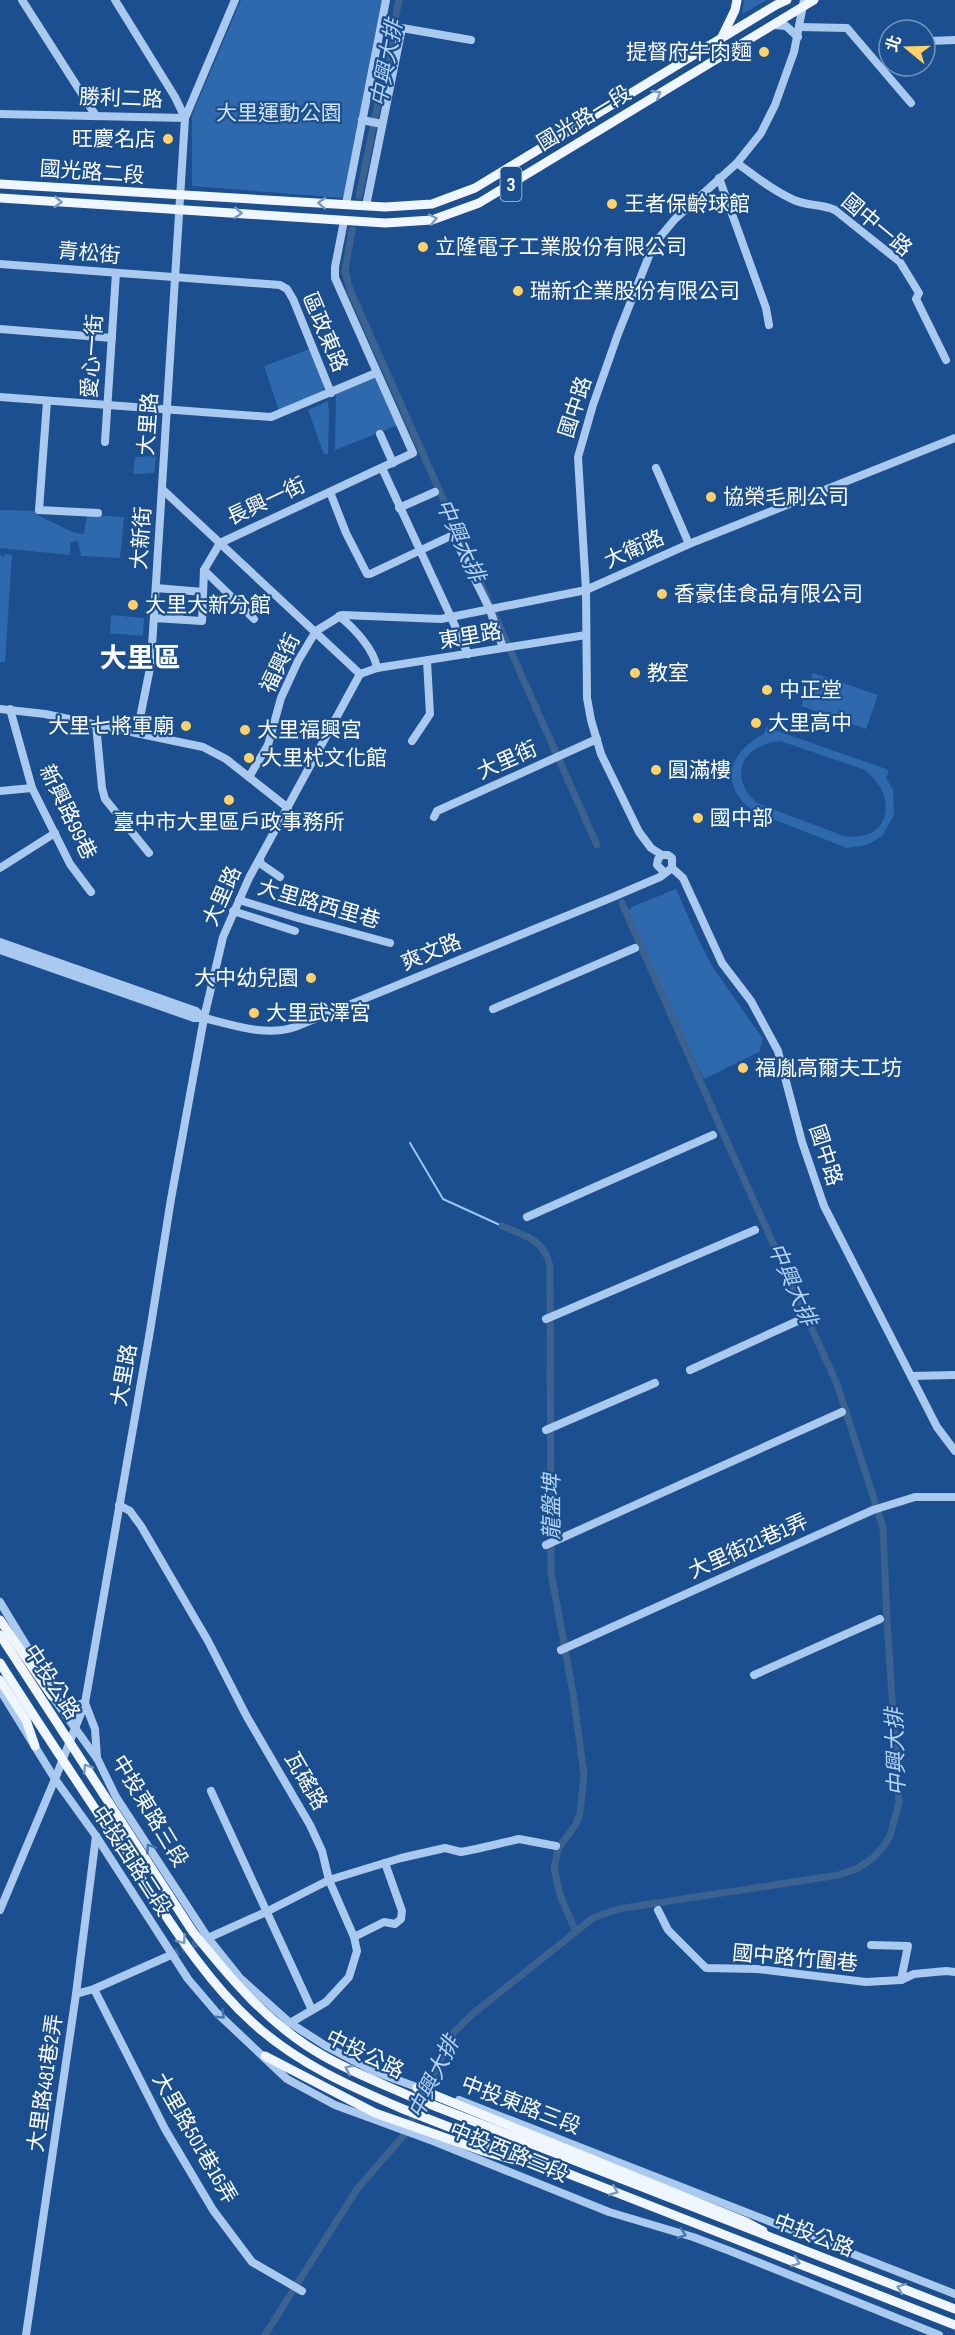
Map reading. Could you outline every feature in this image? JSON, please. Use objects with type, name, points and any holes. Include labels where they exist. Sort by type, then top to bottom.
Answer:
[{"type":"main road","points":[[722,38],[735,10],[737,0]]},
{"type":"main road","name":"國光路一段","points":[[181,196],[366,206],[420,206],[446,200],[476,188],[787,0]]},
{"type":"main road","name":"國光路一段","points":[[180,209],[385,223],[420,222],[447,216],[479,203],[773,25],[800,3],[814,0]]},
{"type":"main road","name":"國光路二段","points":[[0,184],[181,196]]},
{"type":"main road","name":"國光路二段","points":[[0,198],[180,209]]},
{"type":"main road","points":[[0,1620],[52,1696]]},
{"type":"main road","name":"中投公路","points":[[0,1635],[193,1932],[229,1977],[285,2030],[321,2054],[386,2086],[955,2309]]},
{"type":"main road","name":"中投公路","points":[[0,1663],[62,1760],[207,1975],[254,2024],[287,2050],[340,2081],[402,2109],[955,2325]]},
{"type":"main road","points":[[0,1680],[26,1720],[35,1746]]},
{"type":"main road","points":[[265,2056],[408,2129],[589,2181]]},
{"type":"main road","points":[[424,2090],[546,2138],[746,2222],[784,2243]]},
{"type":"street","points":[[22,0],[96,116]]},
{"type":"street","name":"大里路","points":[[115,0],[176,97],[185,118],[162,489]]},
{"type":"street","name":"勝利二路","points":[[0,114],[185,118],[234,0]]},
{"type":"street","points":[[346,204],[386,0]]},
{"type":"street","name":"國中路","points":[[668,870],[674,863],[672,858],[651,848],[639,832],[602,754],[587,698],[586,590],[578,463],[593,405],[651,252],[675,219],[737,163],[761,133],[787,75],[798,37],[800,3]]},
{"type":"street","points":[[773,25],[786,26],[798,37]]},
{"type":"street","points":[[799,27],[847,28],[911,103]]},
{"type":"street","points":[[366,206],[402,28],[471,40]]},
{"type":"street","points":[[937,41],[955,40]]},
{"type":"street","points":[[362,120],[382,124]]},
{"type":"street","name":"國中一路","points":[[737,163],[794,200],[825,205],[835,210],[900,262],[919,293],[916,299],[946,360]]},
{"type":"street","points":[[719,178],[766,308],[769,325]]},
{"type":"street","points":[[0,397],[271,417],[375,373],[335,278],[344,221]]},
{"type":"street","name":"青松街","points":[[0,264],[176,278]]},
{"type":"street","name":"愛心一街","points":[[105,442],[116,273]]},
{"type":"street","name":"區政東路","points":[[176,278],[284,287],[293,299],[331,393]]},
{"type":"street","points":[[0,329],[112,338]]},
{"type":"street","name":"長興一街","points":[[154,618],[202,621],[204,570],[220,543],[413,453],[375,373]]},
{"type":"street","points":[[47,400],[39,510],[98,513]]},
{"type":"street","points":[[381,434],[393,463]]},
{"type":"street","name":"大衛路","points":[[339,616],[426,620],[452,618],[586,590],[689,544],[955,438]]},
{"type":"street","points":[[382,468],[468,654]]},
{"type":"street","points":[[656,468],[689,544]]},
{"type":"street","points":[[162,489],[360,674]]},
{"type":"street","name":"大新街","points":[[137,733],[151,663],[162,489]]},
{"type":"street","points":[[330,492],[346,533],[366,574],[453,535],[506,648]]},
{"type":"street","points":[[399,508],[435,492]]},
{"type":"street","points":[[204,570],[254,619]]},
{"type":"street","points":[[156,588],[203,592]]},
{"type":"street","points":[[179,619],[180,590]]},
{"type":"street","points":[[316,631],[339,616],[363,642],[377,664],[377,669]]},
{"type":"street","name":"福興街","points":[[249,777],[268,745],[287,682],[316,631]]},
{"type":"street","name":"東里路","points":[[360,674],[377,669],[586,635]]},
{"type":"street","points":[[412,741],[430,714],[427,662]]},
{"type":"street","name":"大里路","points":[[0,1910],[85,1703],[171,1199],[204,1018],[223,937],[233,911],[360,674]]},
{"type":"street","points":[[0,709],[96,724],[207,749],[222,756],[288,808]]},
{"type":"street","name":"新興路99巷","points":[[10,709],[32,788],[70,864],[91,892]]},
{"type":"street","points":[[96,724],[101,781],[105,799],[149,853]]},
{"type":"street","name":"大里街","points":[[434,817],[436,811],[597,739]]},
{"type":"street","points":[[0,791],[32,788]]},
{"type":"street","points":[[0,868],[55,833]]},
{"type":"street","name":"國中路","points":[[662,855],[657,865],[683,878],[722,963],[751,1001],[778,1051],[802,1142],[824,1206],[937,1427],[955,1451]]},
{"type":"street","points":[[260,860],[261,864],[280,877]]},
{"type":"street","name":"爽文路","points":[[0,950],[194,1018],[204,1018],[262,1031],[285,1030],[613,897],[660,876],[668,870]]},
{"type":"street","name":"大里路西里巷","points":[[239,900],[390,943]]},
{"type":"street","points":[[233,911],[295,932]]},
{"type":"street","name":"爽文路","points":[[0,942],[196,1011],[204,1018]]},
{"type":"street","points":[[493,1009],[635,948]]},
{"type":"street","points":[[526,1217],[712,1135]]},
{"type":"street","points":[[546,1319],[755,1230]]},
{"type":"street","points":[[690,1370],[802,1318]]},
{"type":"street","points":[[911,1376],[955,1375]]},
{"type":"street","points":[[546,1430],[655,1383]]},
{"type":"street","points":[[546,1545],[842,1413]]},
{"type":"street","name":"大里街21巷1弄","points":[[561,1650],[873,1510],[915,1497],[955,1497]]},
{"type":"street","name":"瓦磘路","points":[[119,1505],[130,1511],[141,1526],[208,1641],[247,1717],[290,1787],[322,1851],[328,1880],[354,1937]]},
{"type":"street","name":"中投東路三段","points":[[0,1602],[46,1678],[52,1696],[98,1760],[116,1797],[208,1938],[240,1978],[291,2023],[326,2046],[373,2071],[955,2294]]},
{"type":"street","points":[[754,1675],[879,1619]]},
{"type":"street","points":[[46,1678],[67,1705],[75,1706],[85,1703],[95,1729],[98,1760]]},
{"type":"street","name":"中投西路三段","points":[[0,1690],[55,1779],[96,1836],[188,1979],[218,2013],[265,2056]]},
{"type":"street","points":[[211,1791],[312,2010]]},
{"type":"street","name":"大里路481巷2弄","points":[[26,2335],[76,1994],[96,1836]]},
{"type":"street","points":[[208,1938],[266,1912],[328,1880],[386,1863],[445,1848],[461,1852],[519,1839],[556,1846]]},
{"type":"street","points":[[291,2023],[326,2002],[349,1977],[357,1951],[354,1937],[384,1922],[395,1924],[401,1919],[402,1911],[386,1863]]},
{"type":"street","name":"國中路竹圍巷","points":[[658,1910],[668,1930],[706,1968],[757,1969],[866,1982],[902,1980],[914,1974],[955,1972]]},
{"type":"street","points":[[871,1945],[908,1946],[902,1980]]},
{"type":"street","points":[[76,1994],[94,1989],[171,1955]]},
{"type":"street","name":"大里路501巷16弄","points":[[94,1989],[165,2129],[213,2210],[252,2262],[301,2291]]},
{"type":"street","name":"中投西路三段","points":[[408,2129],[434,2142],[609,2212],[730,2251],[939,2335]]},
{"type":"green space","name":"大里運動公園","points":[[241,0],[383,0],[344,198],[192,186],[192,115]]},
{"type":"green space","points":[[744,0],[767,0],[742,14]]},
{"type":"green space","points":[[310,349],[324,384],[323,391],[279,411],[264,366]]},
{"type":"green space","points":[[377,379],[398,425],[335,450],[336,394]]},
{"type":"green space","points":[[328,401],[328,454],[324,454],[308,410]]},
{"type":"green space","points":[[156,456],[154,473],[133,474],[135,457]]},
{"type":"green space","points":[[0,510],[36,511],[39,516],[75,533],[84,534],[87,515],[124,517],[120,558],[81,556],[78,541],[70,542],[70,555],[0,548]]},
{"type":"green space","points":[[0,554],[4,557],[5,554],[12,555],[5,662],[0,662]]},
{"type":"green space","points":[[111,615],[144,618],[143,636],[110,633]]},
{"type":"green space","points":[[813,673],[878,695],[866,729],[801,706]]},
{"type":"green space","points":[[766,727],[889,770],[886,778],[893,790],[894,815],[882,836],[867,845],[847,848],[754,812],[736,792],[732,781],[732,770],[735,760],[742,751],[764,734]],"holes":[[[780,741],[863,769],[875,780],[886,803],[885,815],[880,825],[872,832],[860,836],[844,836],[757,803],[748,793],[741,773],[748,755],[767,744]]]},
{"type":"green space","points":[[676,889],[712,966],[763,1039],[759,1052],[704,1079],[626,912],[634,906]]},
{"type":"waterway","name":"中興大排","points":[[359,196],[399,0]]},
{"type":"waterway","name":"中興大排","points":[[352,230],[345,271],[350,290],[597,845]]},
{"type":"waterway","name":"中興大排","points":[[265,2335],[357,2189],[405,2134],[454,2032],[475,2012],[593,1918],[618,1909],[839,1875],[858,1868],[873,1858],[890,1836],[899,1803],[883,1527],[837,1384],[622,903]]},
{"type":"waterway","name":"龍盤埤","points":[[410,1143],[443,1199],[502,1226]]},
{"type":"waterway","name":"龍盤埤","points":[[502,1226],[538,1244],[550,1266],[551,1572],[573,1693],[584,1775],[580,1813],[576,1824],[558,1849],[554,1868],[560,1895],[576,1932]]},
{"type":"tunnel","points":[[171,1955],[205,1939]]},
{"type":"place","name":"提督府牛肉麵","points":[[764,52]]},
{"type":"place","name":"旺慶名店","points":[[168,139]]},
{"type":"place","name":"王者保齡球館","points":[[612,204]]},
{"type":"place","name":"立隆電子工業股份有限公司","points":[[423,247]]},
{"type":"place","name":"瑞新企業股份有限公司","points":[[518,291]]},
{"type":"place","name":"協榮毛刷公司","points":[[711,497]]},
{"type":"place","name":"香豪佳食品有限公司","points":[[662,594]]},
{"type":"place","name":"大里大新分館","points":[[133,605]]},
{"type":"place","name":"教室","points":[[635,673]]},
{"type":"place","name":"中正堂","points":[[767,690]]},
{"type":"place","name":"大里高中","points":[[756,723]]},
{"type":"place","name":"大里七將軍廟","points":[[186,726]]},
{"type":"place","name":"大里福興宮","points":[[245,730]]},
{"type":"place","name":"大里杙文化館","points":[[249,758]]},
{"type":"place","name":"圓滿樓","points":[[656,770]]},
{"type":"place","name":"臺中市大里區戶政事務所","points":[[229,800]]},
{"type":"place","name":"國中部","points":[[698,818]]},
{"type":"place","name":"大中幼兒園","points":[[311,978]]},
{"type":"place","name":"大里武澤宮","points":[[254,1013]]},
{"type":"place","name":"福胤高爾夫工坊","points":[[743,1068]]},
{"type":"district","name":"大里區","points":[[140,658]]}]
